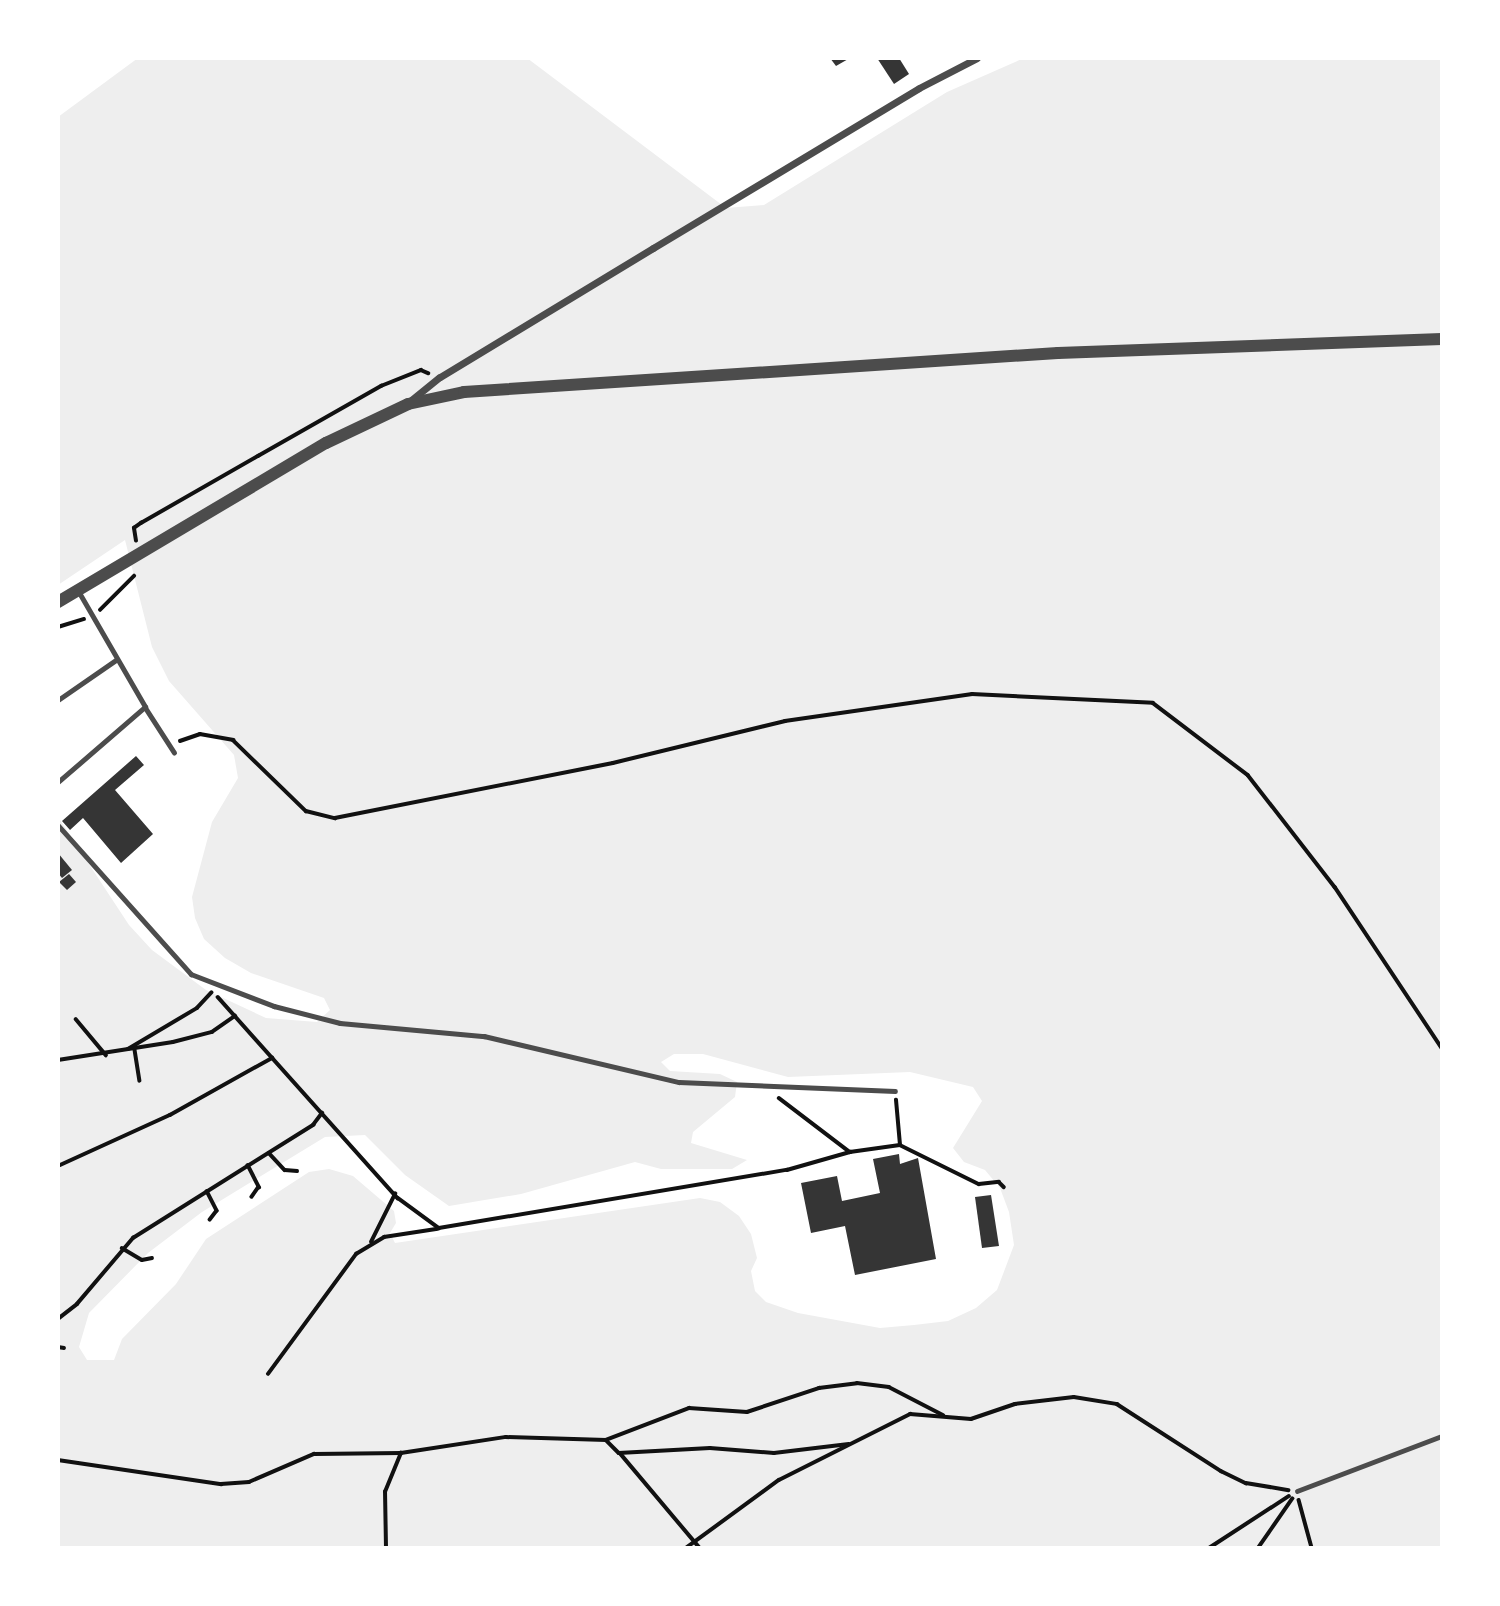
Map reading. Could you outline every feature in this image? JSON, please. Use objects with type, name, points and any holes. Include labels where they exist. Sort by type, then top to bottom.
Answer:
[{"type":"street","points":[[58,602],[171,532],[326,443],[408,404],[440,377],[919,88],[977,58]]},
{"type":"street","points":[[408,404],[502,388],[1058,353],[1442,339]]},
{"type":"lane","points":[[78,590],[145,708],[174,752]]},
{"type":"lane","points":[[58,700],[117,660]]},
{"type":"lane","points":[[58,782],[145,708]]},
{"type":"lane","points":[[58,825],[169,955],[201,979],[274,1006],[340,1023],[484,1036],[679,1082],[895,1091]]},
{"type":"lane","points":[[1297,1491],[1442,1436]]},
{"type":"path","points":[[142,551],[133,533],[141,523],[381,386],[421,370],[440,377]]},
{"type":"path","points":[[58,627],[92,615],[136,573]]},
{"type":"path","points":[[168,744],[200,734],[233,740],[306,811],[334,818],[613,763],[785,721],[972,694],[1153,703],[1248,775],[1335,887],[1442,1048]]},
{"type":"path","points":[[201,979],[395,1194],[439,1228]]},
{"type":"path","points":[[124,1052],[197,1008],[212,991]]},
{"type":"path","points":[[58,1067],[60,1060],[124,1052],[212,1032],[235,1016]]},
{"type":"path","points":[[76,1019],[106,1055]]},
{"type":"path","points":[[135,1049],[140,1081]]},
{"type":"path","points":[[58,1166],[170,1115],[272,1058]]},
{"type":"path","points":[[763,1085],[850,1152]]},
{"type":"path","points":[[895,1091],[900,1145]]},
{"type":"path","points":[[58,1319],[77,1304],[122,1248],[313,1125],[322,1113]]},
{"type":"path","points":[[268,1374],[356,1254],[370,1244],[439,1228],[787,1170],[850,1152],[900,1145],[979,1184],[999,1182],[1004,1187]]},
{"type":"path","points":[[269,1153],[285,1170],[297,1171]]},
{"type":"path","points":[[248,1166],[259,1187],[252,1197]]},
{"type":"path","points":[[207,1191],[217,1211],[209,1220]]},
{"type":"path","points":[[370,1244],[395,1194]]},
{"type":"path","points":[[122,1248],[142,1260],[152,1258]]},
{"type":"path","points":[[58,1347],[64,1348]]},
{"type":"path","points":[[58,1460],[221,1484],[248,1482],[314,1454],[401,1453],[506,1437],[606,1440],[689,1408],[747,1412],[819,1388],[857,1383],[889,1387],[944,1416]]},
{"type":"path","points":[[686,1548],[779,1480],[910,1414],[971,1419],[1015,1404],[1074,1397],[1100,1399],[1137,1416],[1221,1471],[1247,1483],[1297,1491]]},
{"type":"path","points":[[606,1440],[700,1548]]},
{"type":"path","points":[[619,1453],[710,1448],[774,1453],[848,1444]]},
{"type":"path","points":[[386,1548],[385,1492],[401,1453]]},
{"type":"path","points":[[1209,1548],[1297,1491]]},
{"type":"path","points":[[1258,1548],[1297,1491]]},
{"type":"path","points":[[1297,1491],[1312,1548]]},
{"type":"shaded area","points":[[138,58],[527,58],[726,208],[764,205],[947,92],[1024,58],[1442,58],[1442,1548],[58,1548],[58,817],[129,925],[152,950],[206,990],[266,1018],[317,1022],[330,1010],[324,998],[251,973],[225,958],[204,939],[195,918],[192,897],[212,822],[238,778],[234,755],[169,681],[152,647],[125,540],[58,585],[58,117]],"holes":[[[674,1054],[703,1054],[788,1077],[910,1072],[973,1087],[982,1101],[953,1148],[964,1162],[985,1170],[1000,1188],[1009,1212],[1014,1245],[997,1290],[976,1308],[948,1321],[914,1325],[880,1328],[798,1313],[766,1302],[755,1291],[751,1271],[757,1258],[751,1234],[739,1216],[720,1202],[700,1198],[395,1243],[390,1233],[396,1223],[394,1211],[353,1176],[329,1169],[309,1172],[206,1239],[176,1284],[122,1339],[114,1360],[87,1360],[79,1347],[89,1313],[148,1253],[202,1212],[325,1137],[365,1135],[405,1175],[449,1206],[521,1194],[635,1162],[661,1169],[732,1169],[747,1160],[691,1143],[693,1132],[735,1097],[737,1082],[720,1074],[670,1071],[661,1062]]]},
{"type":"building","points":[[830,58],[850,58],[836,66]]},
{"type":"building","points":[[877,58],[899,58],[909,74],[894,84]]},
{"type":"building","points":[[136,756],[144,765],[115,790],[153,834],[121,863],[83,818],[70,830],[62,821]]},
{"type":"building","points":[[58,853],[72,870],[62,878],[58,873]]},
{"type":"building","points":[[69,874],[76,882],[67,890],[59,882]]},
{"type":"building","points":[[899,1154],[900,1164],[918,1158],[936,1259],[855,1275],[845,1226],[811,1233],[801,1183],[837,1176],[842,1201],[880,1193],[873,1159]]},
{"type":"building","points":[[991,1195],[999,1246],[982,1248],[975,1197]]}]
